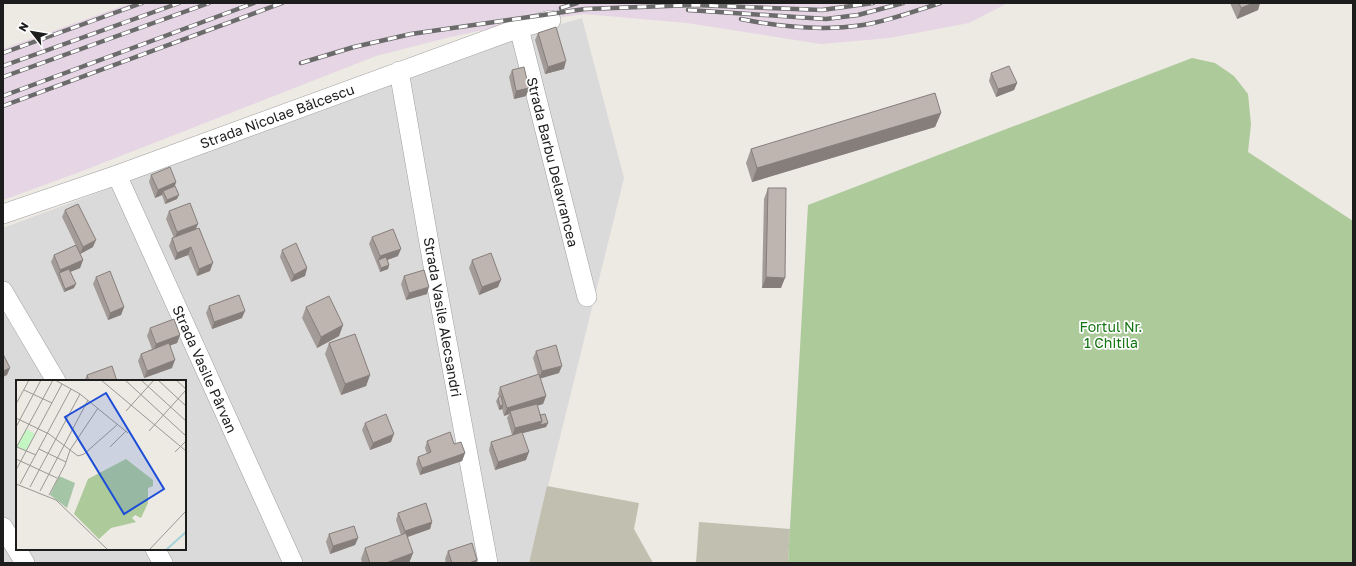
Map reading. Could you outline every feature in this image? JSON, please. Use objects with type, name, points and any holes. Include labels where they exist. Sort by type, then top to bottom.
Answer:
[{"type":"street","name":"Strada Nicolae Bălcescu","points":[[3,214],[117,175],[519,28],[551,20]]},
{"type":"street","name":"Strada Barbu Delavrancea","points":[[519,28],[586,296]]},
{"type":"street","name":"Strada Vasile Alecsandri","points":[[400,71],[432,260],[488,563]]},
{"type":"street","name":"Strada Vasile Pârvan","points":[[117,175],[293,563]]},
{"type":"street","points":[[3,291],[55,380]]},
{"type":"street","points":[[3,527],[16,548]]},
{"type":"street","points":[[17,550],[25,563]]},
{"type":"street","points":[[156,550],[163,563]]},
{"type":"shaded area","points":[[131,3],[1008,3],[969,23],[889,38],[821,44],[687,23],[584,14],[517,23],[450,37],[376,56],[77,173],[3,200],[3,49]]},
{"type":"shaded area","points":[[582,18],[624,178],[529,563],[3,563],[3,228],[516,37]]},
{"type":"shaded area","points":[[547,486],[639,503],[634,529],[653,563],[529,563]]},
{"type":"shaded area","points":[[699,522],[790,529],[788,563],[696,563]]},
{"type":"green space","name":"Fortul Nr. 1 Chitila","points":[[1192,58],[1215,63],[1234,76],[1248,94],[1251,124],[1248,152],[1353,221],[1353,563],[788,563],[808,205]]},
{"type":"building","points":[[1239,3],[1253,3],[1241,8]]},
{"type":"building","points":[[556,27],[566,61],[548,67],[538,33]]},
{"type":"building","points":[[1009,66],[1017,83],[998,89],[991,73]]},
{"type":"building","points":[[524,67],[529,88],[516,91],[512,70]]},
{"type":"building","points":[[935,93],[941,113],[757,168],[751,149]]},
{"type":"building","points":[[170,167],[176,182],[158,190],[151,175]]},
{"type":"building","points":[[175,186],[179,195],[167,200],[163,191]]},
{"type":"building","points":[[768,188],[786,188],[785,278],[766,277]]},
{"type":"building","points":[[190,203],[198,224],[177,232],[169,211]]},
{"type":"building","points":[[78,204],[96,240],[83,247],[65,210]]},
{"type":"building","points":[[199,228],[213,263],[199,269],[191,247],[177,253],[172,238]]},
{"type":"building","points":[[393,229],[401,249],[380,256],[372,237]]},
{"type":"building","points":[[296,243],[307,268],[294,275],[282,250]]},
{"type":"building","points":[[76,245],[83,260],[60,270],[54,255]]},
{"type":"building","points":[[491,253],[501,280],[482,287],[472,260]]},
{"type":"building","points":[[386,257],[389,265],[381,268],[378,260]]},
{"type":"building","points":[[69,269],[76,284],[65,289],[59,273]]},
{"type":"building","points":[[424,270],[429,287],[409,293],[404,276]]},
{"type":"building","points":[[110,271],[124,307],[110,313],[96,277]]},
{"type":"building","points":[[239,295],[245,311],[214,322],[209,306]]},
{"type":"building","points":[[329,296],[343,325],[321,337],[306,307]]},
{"type":"building","points":[[174,319],[180,335],[156,344],[150,328]]},
{"type":"building","points":[[355,334],[370,375],[345,384],[329,343]]},
{"type":"building","points":[[169,343],[175,360],[147,371],[141,354]]},
{"type":"building","points":[[556,345],[562,366],[542,371],[536,351]]},
{"type":"building","points":[[3,354],[10,368],[3,371]]},
{"type":"building","points":[[112,366],[117,380],[89,380],[87,375]]},
{"type":"building","points":[[539,374],[546,396],[507,408],[500,387]]},
{"type":"building","points":[[501,396],[503,405],[500,406],[498,398]]},
{"type":"building","points":[[537,404],[542,421],[515,428],[510,411]]},
{"type":"building","points":[[386,414],[394,434],[373,443],[365,423]]},
{"type":"building","points":[[545,414],[548,423],[540,425],[542,421],[540,415]]},
{"type":"building","points":[[450,432],[454,444],[461,442],[465,453],[422,468],[418,457],[431,452],[427,441]]},
{"type":"building","points":[[522,432],[529,452],[498,462],[491,442]]},
{"type":"building","points":[[426,503],[432,522],[405,531],[398,513]]},
{"type":"building","points":[[354,526],[358,538],[333,546],[329,534]]},
{"type":"building","points":[[406,533],[413,553],[386,563],[370,563],[365,548]]},
{"type":"building","points":[[472,543],[477,560],[469,563],[452,563],[448,551]]},
{"type":"railway","points":[[3,53],[142,3]]},
{"type":"railway","points":[[3,66],[179,3]]},
{"type":"railway","points":[[3,77],[209,3]]},
{"type":"railway","points":[[3,96],[254,3]]},
{"type":"railway","points":[[3,106],[282,3]]},
{"type":"railway","points":[[561,8],[577,3]]},
{"type":"railway","points":[[301,63],[354,47],[411,34],[585,9],[695,5],[822,10],[873,3]]},
{"type":"railway","points":[[688,10],[826,19],[858,15],[903,3]]},
{"type":"railway","points":[[741,19],[802,27],[848,27],[902,16],[940,3]]}]
